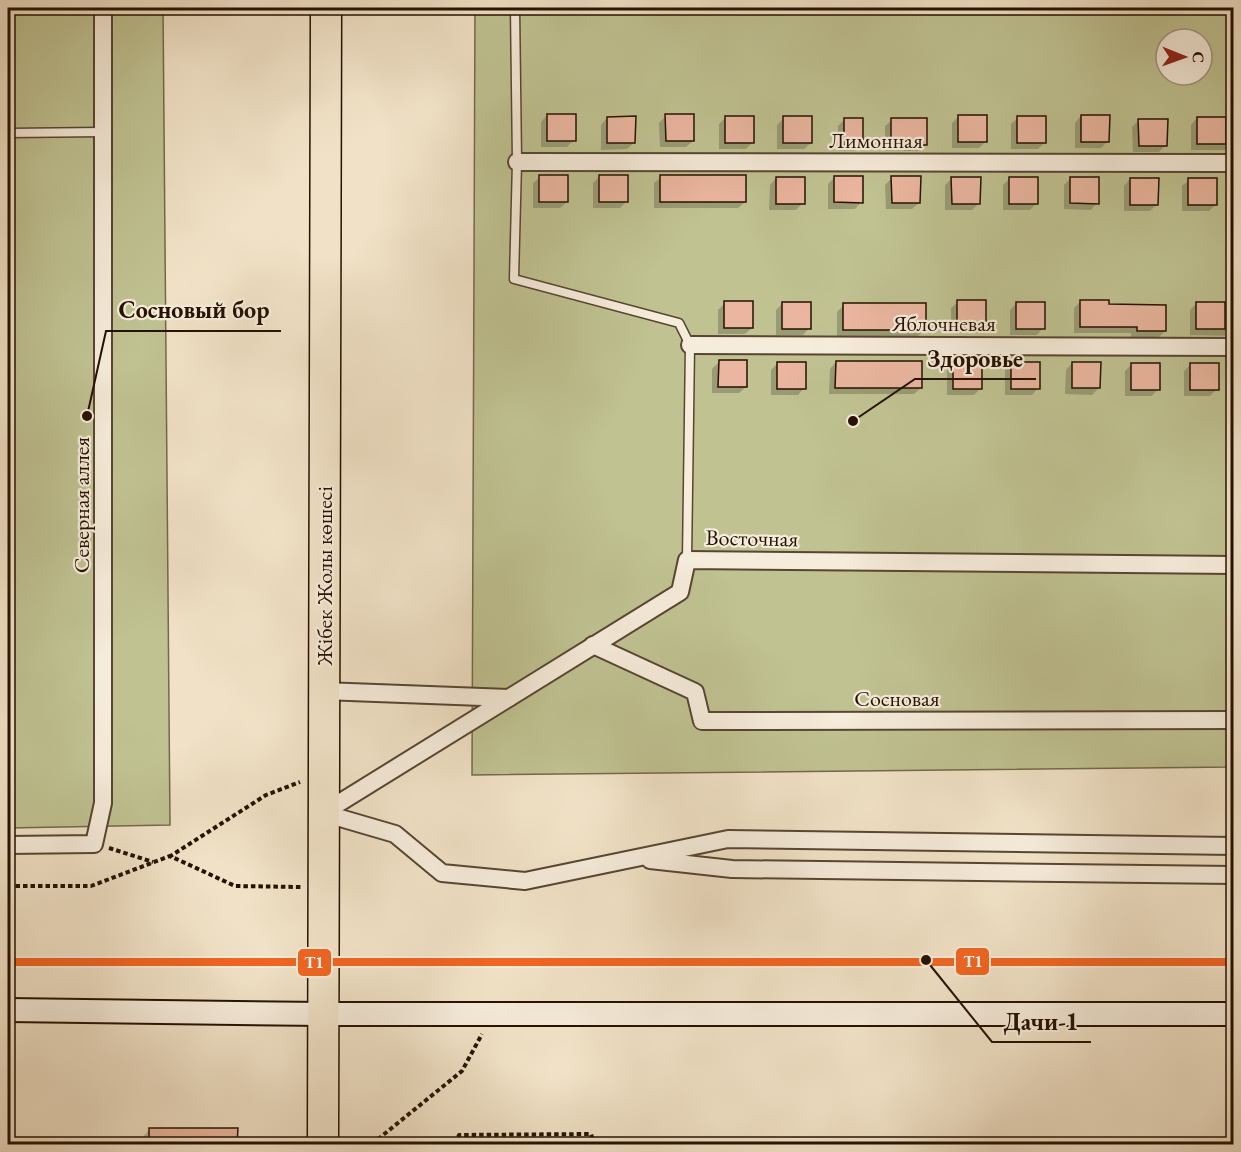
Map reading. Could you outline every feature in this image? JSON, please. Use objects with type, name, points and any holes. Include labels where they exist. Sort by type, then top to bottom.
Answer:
[{"type":"highway","name":"Жібек Жолы көшесі","points":[[324,1144],[322,1014],[326,8]]},
{"type":"street","name":"Северная аллея","points":[[94,844],[103,803],[103,8]]},
{"type":"street","name":"Лимонная","points":[[518,162],[1233,163]]},
{"type":"street","name":"Яблочневая","points":[[690,345],[1233,347]]},
{"type":"street","name":"Восточная","points":[[323,813],[680,591],[687,560],[1233,565]]},
{"type":"street","name":"Сосновая","points":[[593,645],[694,692],[702,721],[1233,720]]},
{"type":"street","points":[[323,691],[509,698]]},
{"type":"street","points":[[323,813],[395,834],[442,873],[525,881],[728,839],[1233,846]]},
{"type":"street","points":[[8,845],[94,844]]},
{"type":"street","points":[[633,858],[732,870],[1233,874]]},
{"type":"street","points":[[8,1010],[322,1014],[1233,1014]]},
{"type":"lane","points":[[515,8],[518,162],[514,279],[679,323],[690,345],[687,560]]},
{"type":"lane","points":[[8,133],[103,132]]},
{"type":"path","points":[[8,886],[91,886],[170,856],[266,795],[306,780],[323,781]]},
{"type":"path","points":[[94,844],[151,862],[170,856],[235,886],[323,887]]},
{"type":"path","points":[[372,1144],[462,1071],[492,1014]]},
{"type":"path","points":[[455,1144],[459,1135],[591,1134],[594,1144]]},
{"type":"green space","points":[[8,8],[163,8],[170,825],[8,828]]},
{"type":"green space","points":[[475,8],[1233,8],[1233,767],[472,775]]},
{"type":"building","points":[[547,114],[576,114],[576,141],[547,141]]},
{"type":"building","points":[[665,114],[694,114],[694,141],[666,141]]},
{"type":"building","points":[[958,115],[987,115],[987,142],[958,142]]},
{"type":"building","points":[[1081,115],[1110,115],[1109,142],[1081,142]]},
{"type":"building","points":[[636,116],[635,143],[607,143],[607,117]]},
{"type":"building","points":[[725,116],[754,116],[754,143],[725,143]]},
{"type":"building","points":[[783,116],[812,116],[812,143],[783,143]]},
{"type":"building","points":[[1017,116],[1046,116],[1046,143],[1017,143]]},
{"type":"building","points":[[1197,117],[1226,117],[1226,144],[1197,144]]},
{"type":"building","points":[[844,118],[863,118],[863,145],[844,145]]},
{"type":"building","points":[[891,118],[927,118],[927,145],[891,145]]},
{"type":"building","points":[[1138,119],[1168,119],[1167,146],[1139,146]]},
{"type":"building","points":[[539,175],[568,175],[568,202],[539,202]]},
{"type":"building","points":[[599,175],[628,175],[628,202],[599,202]]},
{"type":"building","points":[[660,175],[746,175],[746,202],[660,202]]},
{"type":"building","points":[[834,176],[863,176],[863,203],[834,202]]},
{"type":"building","points":[[891,176],[921,176],[920,203],[892,203]]},
{"type":"building","points":[[776,177],[805,177],[805,204],[776,204]]},
{"type":"building","points":[[951,177],[981,177],[980,204],[952,204]]},
{"type":"building","points":[[1009,177],[1038,177],[1038,204],[1009,204]]},
{"type":"building","points":[[1070,177],[1099,177],[1099,204],[1070,203]]},
{"type":"building","points":[[1130,178],[1159,178],[1158,205],[1130,205]]},
{"type":"building","points":[[1188,178],[1217,178],[1217,205],[1188,205]]},
{"type":"building","points":[[957,300],[986,300],[986,327],[957,327]]},
{"type":"building","points":[[1080,300],[1109,300],[1109,304],[1166,305],[1166,331],[1137,331],[1137,327],[1080,327]]},
{"type":"building","points":[[724,301],[753,301],[753,328],[724,328]]},
{"type":"building","points":[[782,302],[811,302],[811,329],[782,329]]},
{"type":"building","points":[[1016,302],[1045,302],[1045,329],[1016,329]]},
{"type":"building","points":[[1196,302],[1225,302],[1225,329],[1196,329]]},
{"type":"building","points":[[843,303],[926,303],[926,330],[843,330]]},
{"type":"building","points":[[719,360],[747,360],[747,387],[718,387]]},
{"type":"building","points":[[836,361],[922,361],[922,388],[835,388]]},
{"type":"building","points":[[777,362],[806,362],[806,389],[777,389]]},
{"type":"building","points":[[953,362],[982,362],[982,389],[953,389]]},
{"type":"building","points":[[1011,362],[1040,362],[1040,389],[1011,389]]},
{"type":"building","points":[[1072,362],[1101,362],[1100,388],[1072,388]]},
{"type":"building","points":[[1131,363],[1160,363],[1160,390],[1131,390]]},
{"type":"building","points":[[1190,363],[1219,363],[1219,390],[1190,390]]},
{"type":"building","points":[[149,1128],[238,1128],[237,1144],[149,1144]]},
{"type":"transit line","name":"T1","points":[[8,962],[1234,962]]},
{"type":"place","name":"Сосновый бор","points":[[87,416]]},
{"type":"place","name":"Здоровье","points":[[853,421]]},
{"type":"place","name":"Дачи-1","points":[[926,960]]}]
